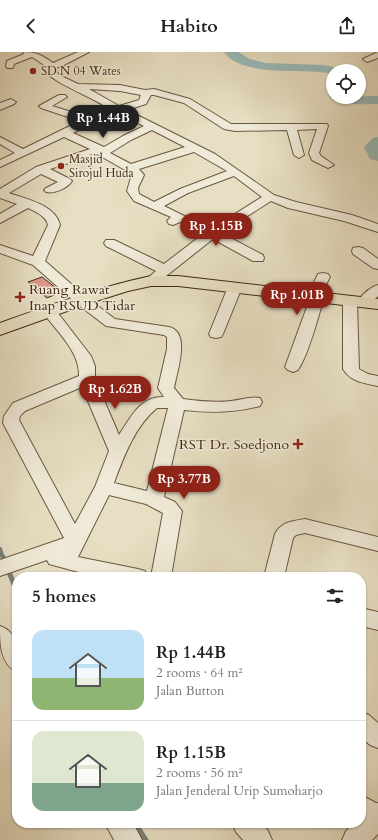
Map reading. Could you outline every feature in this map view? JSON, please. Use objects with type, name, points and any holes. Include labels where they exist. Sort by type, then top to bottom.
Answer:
[{"type":"highway","points":[[0,330],[81,300],[124,287],[151,281],[178,281],[364,302]]},
{"type":"street","points":[[51,66],[85,52]]},
{"type":"street","points":[[10,66],[10,63],[29,53],[40,57],[51,66]]},
{"type":"street","points":[[367,59],[378,55]]},
{"type":"street","points":[[51,66],[51,72],[54,75],[151,127],[211,156],[270,197],[292,205],[378,228]]},
{"type":"street","points":[[77,86],[110,87],[147,93],[167,93],[187,101],[228,127],[234,128],[323,126],[314,153],[316,158],[328,165]]},
{"type":"street","points":[[0,164],[117,109],[143,102],[147,93]]},
{"type":"street","points":[[62,96],[39,107],[90,121]]},
{"type":"street","points":[[0,107],[11,102]]},
{"type":"street","points":[[0,194],[40,169],[95,150],[102,151],[151,127]]},
{"type":"street","points":[[291,127],[299,155]]},
{"type":"street","points":[[65,133],[102,151],[130,168],[138,175],[132,191],[138,199],[155,206],[177,219],[213,234],[258,258]]},
{"type":"street","points":[[0,140],[23,153]]},
{"type":"street","points":[[130,168],[194,148]]},
{"type":"street","points":[[40,169],[66,181],[65,183],[50,190]]},
{"type":"street","points":[[155,206],[184,191],[235,172]]},
{"type":"street","points":[[0,194],[46,212],[54,220],[47,244],[38,262]]},
{"type":"street","points":[[151,281],[213,234],[270,197]]},
{"type":"street","points":[[0,219],[26,204]]},
{"type":"street","points":[[110,243],[165,270]]},
{"type":"street","points":[[0,249],[38,262],[81,300],[111,323],[168,331],[174,337],[174,350],[166,388],[177,404],[154,500]]},
{"type":"street","points":[[358,251],[378,265]]},
{"type":"street","points":[[293,367],[302,347],[317,297],[318,284],[323,277]]},
{"type":"street","points":[[216,334],[235,288]]},
{"type":"street","points":[[378,289],[364,302],[351,369],[353,373],[359,376],[378,381]]},
{"type":"street","points":[[49,311],[83,356],[87,366],[87,379],[118,451]]},
{"type":"street","points":[[75,542],[11,423],[10,418],[19,407],[87,379]]},
{"type":"street","points":[[66,562],[104,487],[118,451],[142,412],[148,406],[153,403],[162,402],[227,408],[254,402]]},
{"type":"street","points":[[104,487],[163,503],[174,511],[162,572]]},
{"type":"street","points":[[275,572],[284,534],[291,529],[305,526],[378,544]]},
{"type":"street","points":[[3,567],[75,542]]},
{"type":"street","points":[[30,557],[53,558],[99,572]]},
{"type":"street","points":[[366,618],[378,621]]},
{"type":"street","points":[[0,635],[12,654]]},
{"type":"street","points":[[366,728],[378,737]]},
{"type":"street","points":[[366,823],[372,813]]},
{"type":"street","points":[[121,828],[129,840]]},
{"type":"street","points":[[249,828],[259,840]]},
{"type":"street","points":[[355,840],[363,828]]},
{"type":"building","points":[[42,277],[61,292],[47,298],[28,282]]},
{"type":"waterway","points":[[230,52],[238,58],[255,65],[285,68],[326,69]]},
{"type":"waterway","points":[[366,100],[378,100]]},
{"type":"waterway","points":[[378,141],[371,147],[375,156],[378,157]]},
{"type":"waterway","points":[[0,549],[3,558]]},
{"type":"waterway","points":[[3,557],[12,580]]},
{"type":"waterway","points":[[138,828],[146,840]]},
{"type":"place","name":"SD N 04 Wates","points":[[33,71]]},
{"type":"place","name":"Masjid Sirojul Huda","points":[[61,166]]},
{"type":"place","name":"Ruang Rawat Inap RSUD Tidar","points":[[20,297]]},
{"type":"place","name":"RST Dr. Soedjono","points":[[298,444]]}]
